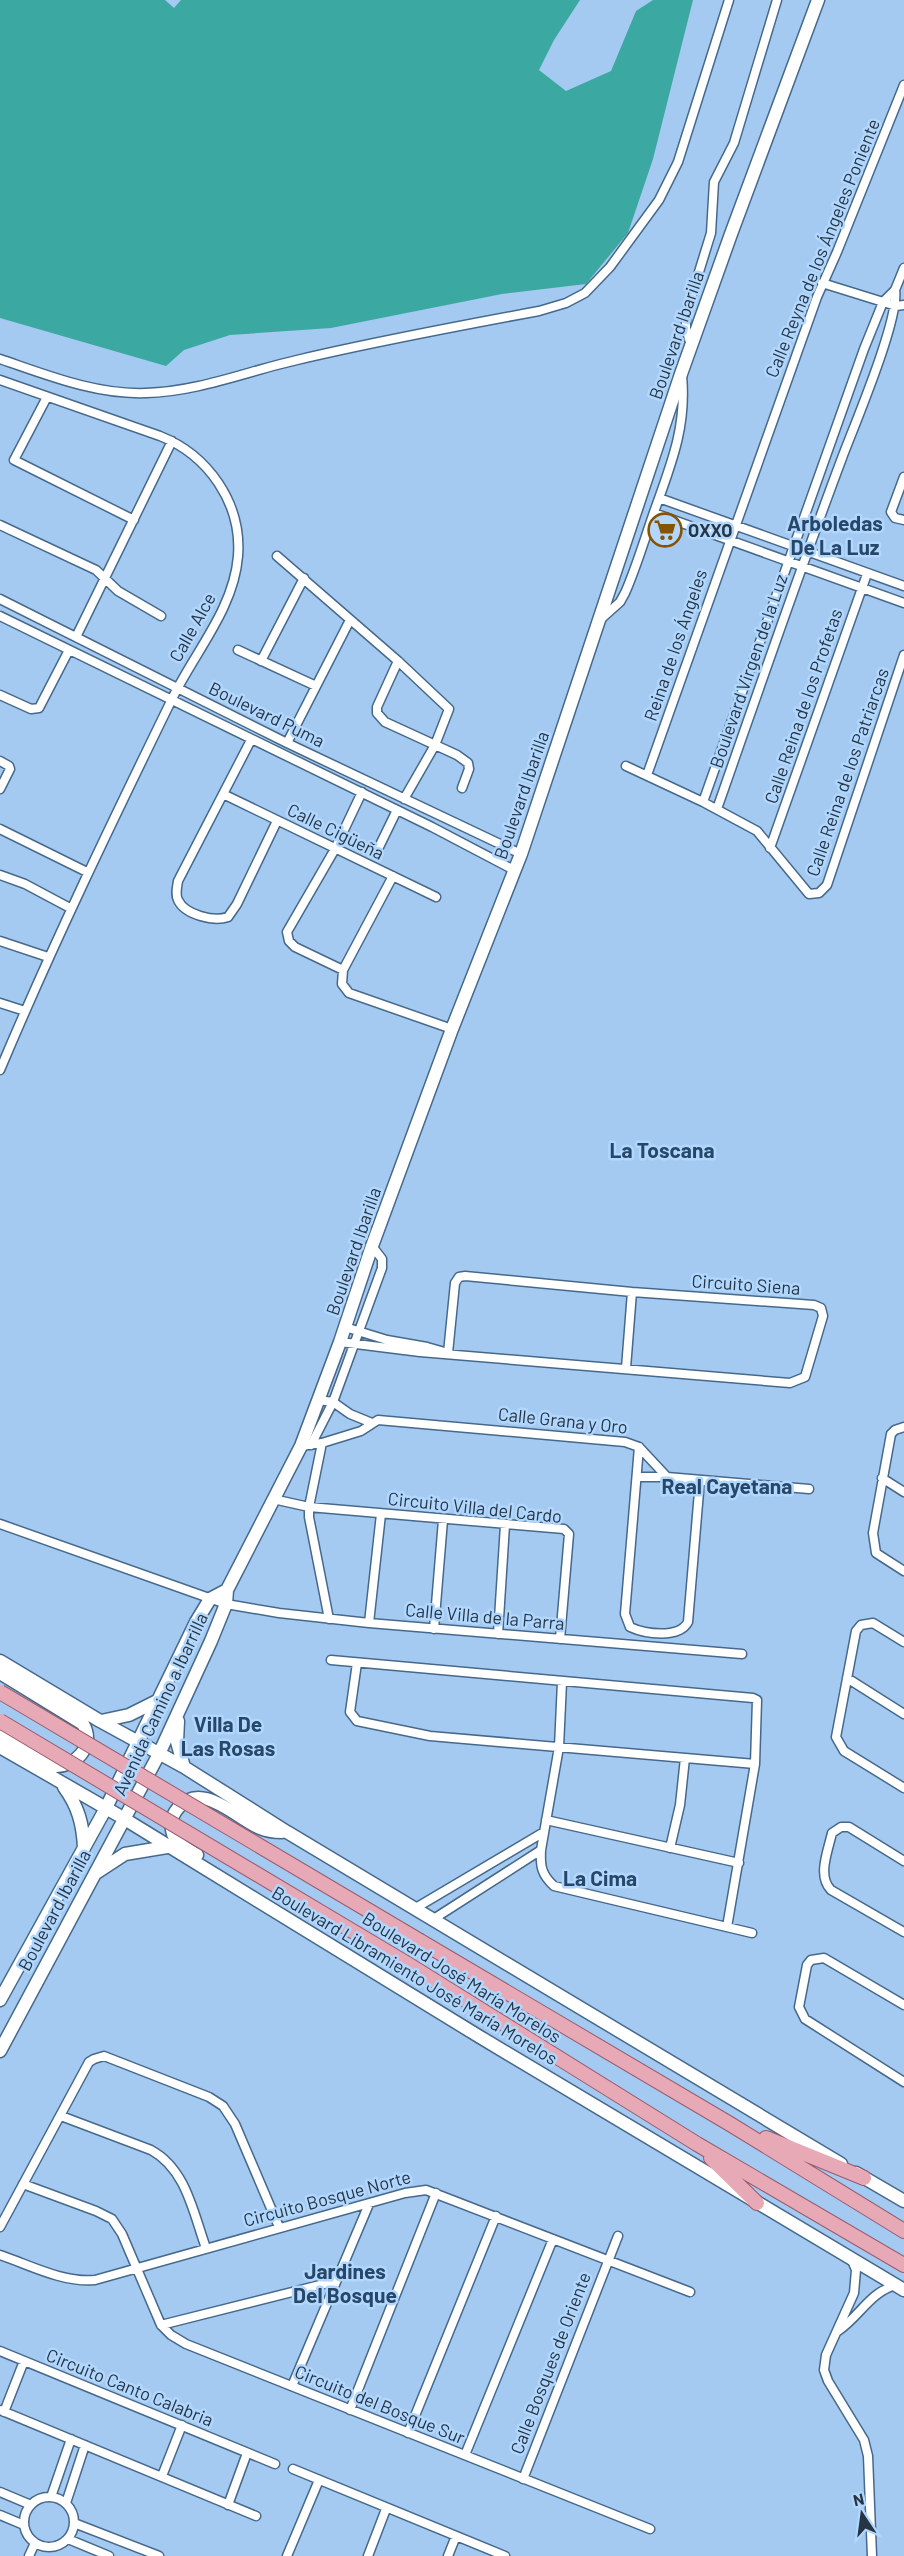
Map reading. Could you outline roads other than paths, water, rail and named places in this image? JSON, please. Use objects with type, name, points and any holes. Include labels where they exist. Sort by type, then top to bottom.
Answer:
[{"type":"main road","name":"Boulevard José María Morelos","points":[[0,1692],[730,2124],[904,2231]]},
{"type":"main road","name":"Boulevard José María Morelos","points":[[0,1721],[406,1963],[697,2144],[904,2265]]},
{"type":"main road","points":[[730,2124],[864,2178]]},
{"type":"main road","points":[[697,2144],[757,2203]]},
{"type":"street","points":[[0,359],[87,387],[116,392],[166,391],[351,347],[539,311],[566,303],[585,292],[610,267],[659,200],[681,152],[729,0]]},
{"type":"street","points":[[691,347],[686,328],[686,314],[711,233],[714,182],[734,143],[777,0]]},
{"type":"street","name":"Boulevard Ibarilla","points":[[226,1604],[227,1590],[273,1499],[306,1446],[318,1400],[372,1246],[452,1029],[521,854],[681,374],[818,0]]},
{"type":"street","name":"Calle Reyna de los Ángeles Poniente","points":[[735,525],[822,283],[837,252],[904,85]]},
{"type":"street","points":[[883,302],[895,290],[904,268]]},
{"type":"street","points":[[822,283],[900,306]]},
{"type":"street","points":[[895,290],[900,306]]},
{"type":"street","name":"Boulevard Virgen de la Luz","points":[[703,802],[864,349],[883,302]]},
{"type":"street","name":"Boulevard Virgen de la Luz","points":[[717,809],[807,552],[900,306]]},
{"type":"street","points":[[600,620],[620,602],[625,593],[659,498],[681,431],[683,404],[681,374]]},
{"type":"street","name":"Calle Alce","points":[[0,380],[172,441],[196,456],[214,477],[230,504],[236,520],[239,539],[236,572],[228,598],[177,687],[87,872],[0,1070]]},
{"type":"street","points":[[47,397],[14,460],[134,519]]},
{"type":"street","points":[[77,635],[172,441]]},
{"type":"street","points":[[904,477],[891,512],[895,518],[904,520]]},
{"type":"street","points":[[659,498],[904,586]]},
{"type":"street","points":[[654,513],[904,603]]},
{"type":"street","points":[[0,525],[96,570],[118,591],[160,616]]},
{"type":"street","name":"Reina de los Ángeles","points":[[647,775],[735,525]]},
{"type":"street","points":[[277,556],[447,706],[449,712],[435,745],[404,799]]},
{"type":"street","name":"Calle Reina de los Profetas","points":[[770,848],[867,574]]},
{"type":"street","points":[[261,661],[304,578]]},
{"type":"street","name":"Boulevard Puma","points":[[0,599],[77,635],[287,742],[521,854]]},
{"type":"street","name":"Boulevard Puma","points":[[0,616],[362,792],[514,870]]},
{"type":"street","points":[[287,742],[350,620]]},
{"type":"street","points":[[0,695],[31,709],[39,708],[69,650]]},
{"type":"street","points":[[238,650],[316,686]]},
{"type":"street","name":"Calle Reina de los Patriarcas","points":[[770,848],[809,894],[815,894],[827,885],[904,655]]},
{"type":"street","points":[[398,661],[377,707],[380,718],[468,763],[469,769],[462,788]]},
{"type":"street","points":[[251,740],[178,881],[176,892],[182,906],[192,913],[212,919],[228,917],[237,904],[277,821]]},
{"type":"street","points":[[0,761],[9,766],[10,771],[0,789]]},
{"type":"street","points":[[626,766],[703,802],[757,831],[770,848]]},
{"type":"street","points":[[343,970],[295,947],[289,941],[287,932],[335,849],[362,792]]},
{"type":"street","name":"Calle Cigüeña","points":[[223,794],[436,897]]},
{"type":"street","points":[[379,848],[397,810]]},
{"type":"street","points":[[0,829],[87,872]]},
{"type":"street","points":[[0,875],[25,884],[70,908]]},
{"type":"street","points":[[393,876],[343,970],[342,984],[349,993],[452,1029]]},
{"type":"street","points":[[0,941],[48,957]]},
{"type":"street","points":[[0,1003],[25,1011]]},
{"type":"street","points":[[306,1446],[333,1402],[361,1331],[383,1263],[380,1254],[372,1246]]},
{"type":"street","name":"Circuito Siena","points":[[340,1342],[355,1345],[448,1353],[626,1368],[797,1383],[807,1373],[824,1316],[821,1308],[814,1305],[632,1292],[462,1276],[455,1283],[448,1353]]},
{"type":"street","points":[[626,1368],[632,1292]]},
{"type":"street","name":"Circuito Siena","points":[[345,1327],[387,1340],[448,1353]]},
{"type":"street","name":"Calle Grana y Oro","points":[[318,1400],[333,1402],[351,1414],[372,1422]]},
{"type":"street","name":"Calle Grana y Oro","points":[[306,1446],[361,1431],[378,1420],[625,1442],[639,1447],[667,1477]]},
{"type":"street","points":[[900,1428],[891,1434],[882,1478],[873,1545],[881,1558],[904,1571]]},
{"type":"street","points":[[322,1443],[309,1507],[312,1538],[329,1619]]},
{"type":"street","points":[[639,1447],[626,1614],[630,1627],[636,1630],[675,1633],[684,1628],[687,1622],[700,1480]]},
{"type":"street","points":[[637,1477],[667,1477],[809,1489]]},
{"type":"street","points":[[882,1478],[904,1492]]},
{"type":"street","name":"Circuito Villa del Cardo","points":[[273,1499],[309,1507],[564,1529],[569,1534],[560,1639]]},
{"type":"street","points":[[369,1623],[381,1514]]},
{"type":"street","points":[[434,1629],[443,1520]]},
{"type":"street","name":"Calle Villa de la Parra","points":[[0,1524],[226,1604],[369,1623],[742,1654]]},
{"type":"street","points":[[498,1634],[505,1525]]},
{"type":"street","points":[[210,1599],[227,1590]]},
{"type":"street","name":"Avenida Camino a Ibarrilla","points":[[106,1808],[196,1622],[210,1599]]},
{"type":"street","name":"Avenida Camino a Ibarrilla","points":[[125,1820],[178,1714],[226,1604]]},
{"type":"street","points":[[904,1642],[873,1623],[861,1625],[856,1631],[836,1730],[839,1745],[844,1751],[904,1788]]},
{"type":"street","points":[[331,1660],[753,1698],[759,1704],[755,1764],[740,1863],[727,1928]]},
{"type":"street","points":[[0,1661],[100,1721],[184,1767],[432,1920],[904,2201]]},
{"type":"street","points":[[357,1663],[350,1712],[357,1721],[430,1736],[755,1764]]},
{"type":"street","points":[[0,1673],[83,1724],[88,1732],[89,1741],[78,1757],[67,1765],[58,1767],[51,1766],[0,1736]]},
{"type":"street","points":[[847,1678],[904,1714]]},
{"type":"street","points":[[562,1682],[559,1747],[540,1867],[543,1874],[554,1886],[753,1933]]},
{"type":"street","points":[[100,1721],[129,1715],[158,1700]]},
{"type":"street","points":[[178,1714],[177,1742],[184,1767]]},
{"type":"street","name":"Boulevard Libramiento José María Morelos","points":[[0,1747],[106,1808],[757,2203],[900,2287]]},
{"type":"street","points":[[670,1848],[680,1805],[684,1758]]},
{"type":"street","points":[[62,1783],[81,1818],[84,1848]]},
{"type":"street","points":[[237,1888],[222,1872],[180,1844],[173,1836],[171,1827],[177,1809],[192,1798],[204,1798],[262,1830],[287,1832]]},
{"type":"street","name":"Boulevard Ibarilla","points":[[0,2000],[106,1808]]},
{"type":"street","name":"Boulevard Ibarilla","points":[[0,2051],[93,1875],[125,1820]]},
{"type":"street","points":[[546,1820],[740,1863]]},
{"type":"street","points":[[904,1861],[849,1827],[835,1829],[824,1873],[824,1881],[831,1890],[904,1932]]},
{"type":"street","points":[[414,1909],[544,1832]]},
{"type":"street","points":[[93,1875],[125,1854],[167,1847]]},
{"type":"street","points":[[432,1920],[542,1850]]},
{"type":"street","points":[[473,1876],[481,1889]]},
{"type":"street","points":[[904,2005],[824,1958],[811,1960],[807,1965],[799,2007],[805,2019],[904,2082]]},
{"type":"street","points":[[0,2227],[94,2058],[104,2056],[209,2097],[223,2106],[235,2124],[279,2228]]},
{"type":"street","points":[[61,2116],[164,2157],[182,2181],[206,2248]]},
{"type":"street","name":"Circuito del Bosque Sur","points":[[23,2184],[112,2219],[122,2234],[161,2325],[171,2335],[186,2344],[650,2529]]},
{"type":"street","name":"Circuito Bosque Norte","points":[[0,2255],[81,2281],[95,2280],[416,2190],[436,2193],[690,2292]]},
{"type":"street","points":[[350,2410],[436,2193]]},
{"type":"street","points":[[292,2386],[369,2204]]},
{"type":"street","points":[[408,2433],[496,2216]]},
{"type":"street","name":"Calle Bosques de Oriente","points":[[523,2479],[618,2236]]},
{"type":"street","points":[[465,2456],[554,2239]]},
{"type":"street","points":[[850,2258],[856,2270],[855,2287],[826,2355],[824,2370],[828,2381],[864,2440],[872,2556]]},
{"type":"street","points":[[161,2325],[336,2281]]},
{"type":"street","points":[[838,2331],[853,2321],[875,2294],[900,2287]]},
{"type":"street","name":"Circuito Canto Calabria","points":[[0,2351],[275,2464]]},
{"type":"street","points":[[24,2361],[2,2411],[256,2516]]},
{"type":"street","points":[[162,2476],[182,2425]]},
{"type":"street","points":[[51,2497],[71,2439]]},
{"type":"street","points":[[66,2503],[86,2445]]},
{"type":"street","points":[[228,2505],[248,2453]]},
{"type":"street","points":[[293,2469],[505,2556]]},
{"type":"street","points":[[287,2556],[319,2480]]},
{"type":"street","points":[[0,2492],[31,2505]]},
{"type":"street","points":[[0,2515],[24,2526],[34,2543],[46,2552],[68,2539],[74,2523],[74,2515],[66,2503],[51,2497],[44,2498],[31,2505],[26,2511],[24,2526]]},
{"type":"street","points":[[368,2556],[386,2509]]},
{"type":"street","points":[[74,2523],[159,2556]]},
{"type":"street","points":[[448,2556],[456,2536]]},
{"type":"street","points":[[68,2539],[109,2556]]},
{"type":"street","points":[[29,2556],[34,2543]]},
{"type":"place","name":"OXXO","points":[[665,530]]},
{"type":"district","name":"Arboledas De La Luz","points":[[835,534]]},
{"type":"district","name":"La Toscana","points":[[662,1149]]},
{"type":"district","name":"Real Cayetana","points":[[727,1485]]},
{"type":"district","name":"Villa De Las Rosas","points":[[228,1735]]},
{"type":"district","name":"La Cima","points":[[600,1877]]},
{"type":"district","name":"Jardines Del Bosque","points":[[345,2282]]}]
